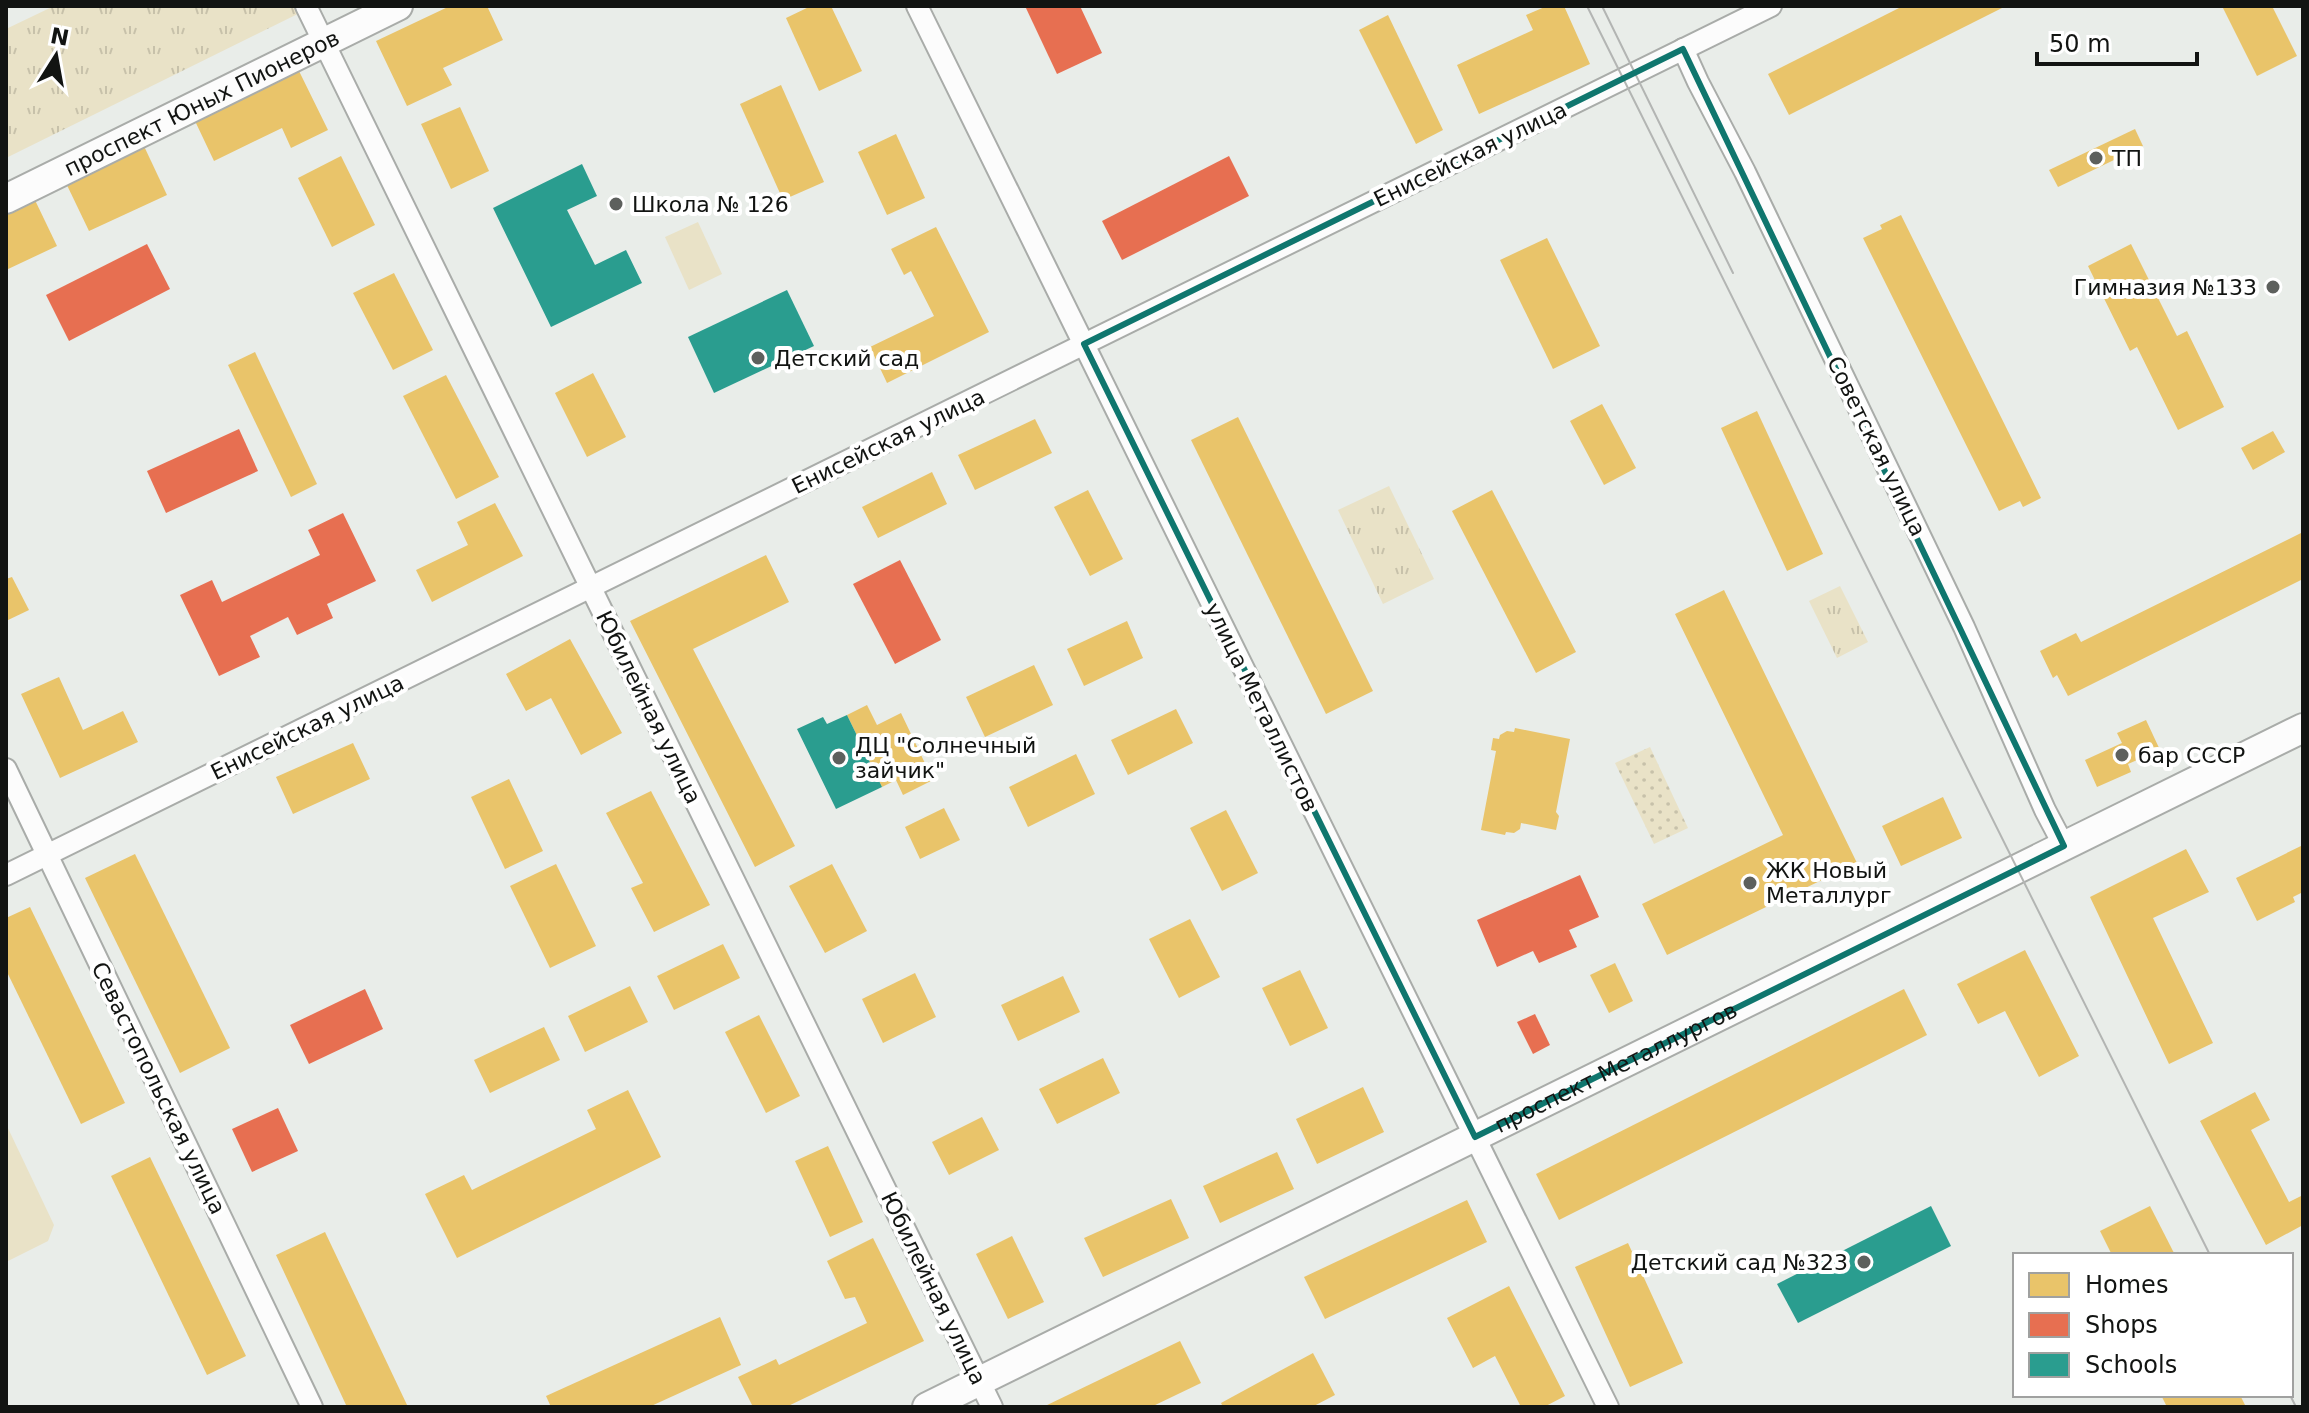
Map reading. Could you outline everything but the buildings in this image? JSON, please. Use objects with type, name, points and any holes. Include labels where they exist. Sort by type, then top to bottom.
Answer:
[{"type":"street","name":"Юбилейная улица","points":[[306,6],[992,1407]]},
{"type":"street","name":"проспект Юных Пионеров","points":[[6,199],[398,6]]},
{"type":"street","name":"улица Металлистов","points":[[917,6],[1608,1407]]},
{"type":"street","name":"Енисейская улица","points":[[6,875],[1771,6]]},
{"type":"street","name":"Советская улица","points":[[1683,49],[1937,572],[2064,846]]},
{"type":"street","name":"проспект Металлургов","points":[[927,1407],[2303,728]]},
{"type":"street","name":"Севастопольская улица","points":[[6,769],[312,1407]]},
{"type":"highlighted area","points":[[1683,49],[2064,846],[1475,1137],[1084,344]]},
{"type":"green space","points":[[54,6],[314,6],[6,158],[6,29]]},
{"type":"green space","points":[[698,222],[722,274],[689,290],[665,237]]},
{"type":"green space","points":[[1389,486],[1434,579],[1383,604],[1338,510]]},
{"type":"green space","points":[[1840,586],[1868,642],[1837,658],[1809,601]]},
{"type":"green space","points":[[1650,747],[1688,828],[1654,844],[1615,763]]},
{"type":"green space","points":[[6,1124],[54,1225],[48,1241],[6,1262]]},
{"type":"tram line","points":[[1587,6],[2209,1253]]},
{"type":"tram line","points":[[1602,6],[1733,273]]},
{"type":"tram line","points":[[2291,1397],[2296,1407]]},
{"type":"place","name":"ТП","points":[[2096,158]]},
{"type":"place","name":"Школа № 126","points":[[616,204]]},
{"type":"place","name":"Гимназия №133","points":[[2273,287]]},
{"type":"place","name":"Детский сад","points":[[758,358]]},
{"type":"place","name":"бар СССР","points":[[2122,755]]},
{"type":"place","name":"ДЦ \"Солнечный зайчик\"","points":[[839,758]]},
{"type":"place","name":"ЖК Новый Металлург","points":[[1750,883]]},
{"type":"place","name":"Детский сад №323","points":[[1864,1262]]}]
